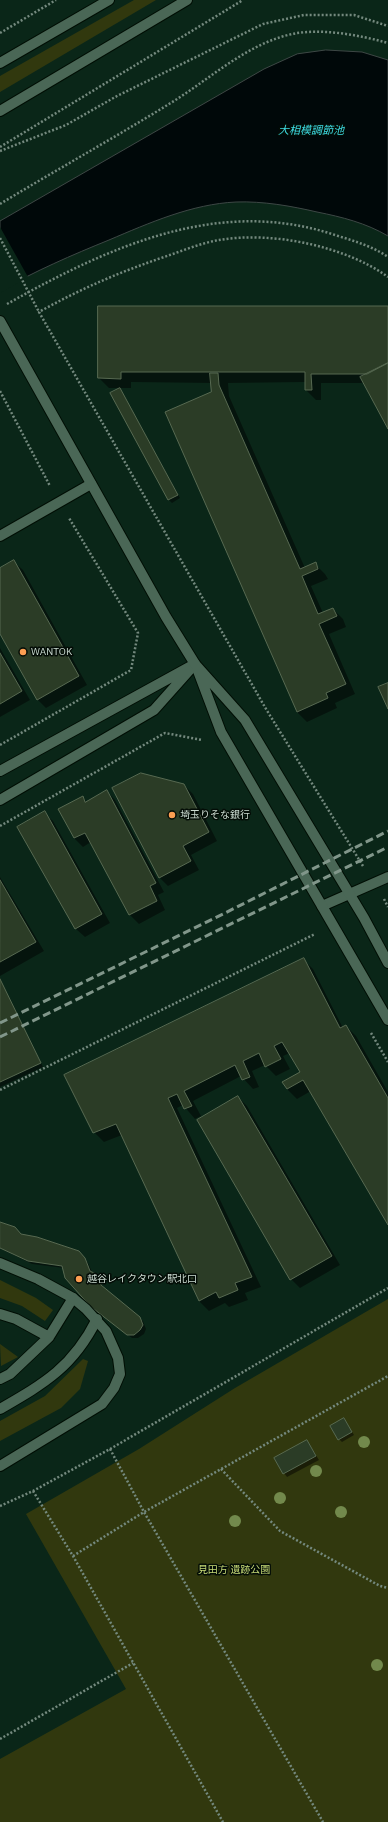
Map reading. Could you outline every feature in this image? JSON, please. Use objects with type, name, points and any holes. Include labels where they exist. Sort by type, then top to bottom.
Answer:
[{"type":"street","points":[[0,63],[109,0]]},
{"type":"street","points":[[0,112],[187,0]]},
{"type":"street","points":[[0,321],[166,617],[195,664],[245,720],[350,895],[388,963]]},
{"type":"street","points":[[0,536],[91,484]]},
{"type":"street","points":[[0,771],[195,664]]},
{"type":"street","points":[[0,800],[154,710],[195,664]]},
{"type":"street","points":[[195,664],[221,732],[388,1020]]},
{"type":"street","points":[[322,906],[388,877]]},
{"type":"street","points":[[0,1263],[38,1279],[72,1298],[97,1319],[106,1331],[118,1358],[120,1374],[114,1388],[102,1404],[0,1466]]},
{"type":"street","points":[[0,1379],[10,1374],[49,1338],[72,1298]]},
{"type":"street","points":[[0,1314],[16,1319],[49,1338]]},
{"type":"street","points":[[0,1409],[56,1374],[80,1349],[97,1319]]},
{"type":"path","points":[[0,33],[56,0]]},
{"type":"path","points":[[0,147],[243,0]]},
{"type":"path","points":[[0,150],[66,125],[117,96],[263,24],[304,15],[354,15],[388,26]]},
{"type":"path","points":[[0,204],[170,104],[246,54],[268,42],[293,34],[320,32],[388,43]]},
{"type":"path","points":[[0,308],[55,277],[133,243],[186,227],[233,220],[282,222],[324,231],[374,248],[388,257]]},
{"type":"path","points":[[0,238],[39,312],[266,709],[388,907]]},
{"type":"path","points":[[39,312],[94,283],[115,274],[220,240],[269,238],[306,242],[376,268],[388,277]]},
{"type":"path","points":[[0,391],[60,502],[138,633],[131,670],[0,745]]},
{"type":"path","points":[[0,826],[165,733],[206,741]]},
{"type":"path","points":[[0,1090],[315,934],[317,939]]},
{"type":"path","points":[[0,1506],[33,1491],[110,1449],[388,1288]]},
{"type":"path","points":[[73,1556],[144,1512],[388,1376]]},
{"type":"path","points":[[110,1449],[144,1512],[323,1822]]},
{"type":"path","points":[[221,1469],[280,1531],[380,1586],[388,1588]]},
{"type":"path","points":[[33,1491],[73,1556],[222,1822]]},
{"type":"path","points":[[0,1739],[133,1662]]},
{"type":"green space","points":[[134,0],[156,0],[0,92],[0,76]]},
{"type":"green space","points":[[0,1280],[36,1298],[53,1310],[45,1321],[22,1306],[0,1298]]},
{"type":"green space","name":"見田方 遺跡公園","points":[[388,1299],[388,1822],[0,1822],[0,1759],[126,1689],[26,1514],[139,1449],[235,1388]]},
{"type":"green space","points":[[0,1344],[18,1357],[1,1366]]},
{"type":"green space","points":[[83,1359],[88,1361],[80,1389],[61,1408],[0,1441],[0,1421],[45,1396]]},
{"type":"water","name":"大相模調節池","points":[[326,50],[362,52],[388,60],[388,236],[371,227],[354,221],[277,204],[236,202],[203,206],[171,215],[81,251],[0,291],[0,221],[264,69],[297,54]]},
{"type":"pier","points":[[0,227],[28,277],[0,293]]},
{"type":"building","points":[[98,306],[388,306],[388,363],[367,374],[311,374],[312,390],[305,390],[305,372],[121,372],[121,379],[98,378]]},
{"type":"building","points":[[388,363],[388,429],[360,377]]},
{"type":"building","points":[[210,373],[218,373],[219,385],[300,569],[316,562],[318,569],[302,576],[318,614],[333,608],[337,616],[319,624],[346,684],[326,693],[328,698],[297,712],[165,412],[211,392]]},
{"type":"building","points":[[120,388],[178,495],[168,500],[110,393]]},
{"type":"building","points":[[14,560],[79,676],[37,700],[0,634],[0,568]]},
{"type":"building","points":[[0,653],[22,691],[0,704]]},
{"type":"building","points":[[388,683],[388,709],[378,687]]},
{"type":"building","points":[[141,773],[184,784],[209,832],[183,846],[191,861],[159,878],[112,788]]},
{"type":"building","points":[[107,790],[156,883],[150,886],[157,901],[129,915],[85,833],[74,838],[58,809],[83,796],[85,802]]},
{"type":"building","points":[[45,811],[102,914],[75,929],[17,827]]},
{"type":"building","points":[[0,880],[36,942],[0,962]]},
{"type":"building","points":[[304,958],[340,1028],[346,1025],[388,1098],[388,1225],[303,1080],[287,1089],[282,1082],[300,1072],[282,1042],[274,1046],[281,1059],[265,1067],[259,1053],[243,1061],[250,1077],[242,1080],[235,1065],[184,1091],[192,1106],[184,1109],[177,1094],[168,1098],[252,1277],[235,1283],[238,1290],[219,1298],[216,1292],[199,1301],[116,1124],[93,1133],[64,1075]]},
{"type":"building","points":[[0,979],[41,1063],[0,1082]]},
{"type":"building","points":[[238,1096],[332,1256],[290,1280],[197,1120]]},
{"type":"building","points":[[0,1222],[15,1227],[21,1234],[37,1237],[79,1251],[85,1258],[90,1271],[96,1274],[101,1285],[140,1317],[143,1325],[140,1330],[134,1335],[127,1335],[90,1306],[65,1278],[62,1266],[28,1261],[0,1248]]},
{"type":"building","points":[[344,1418],[352,1432],[338,1440],[330,1426]]},
{"type":"building","points":[[307,1440],[316,1456],[283,1474],[274,1458]]},
{"type":"railway","points":[[0,1023],[223,914],[388,831]]},
{"type":"railway","points":[[0,1037],[388,847]]},
{"type":"place","name":"WANTOK","points":[[23,652]]},
{"type":"place","name":"埼玉りそな銀行","points":[[172,815]]},
{"type":"place","name":"越谷レイクタウン駅北口","points":[[79,1279]]}]
